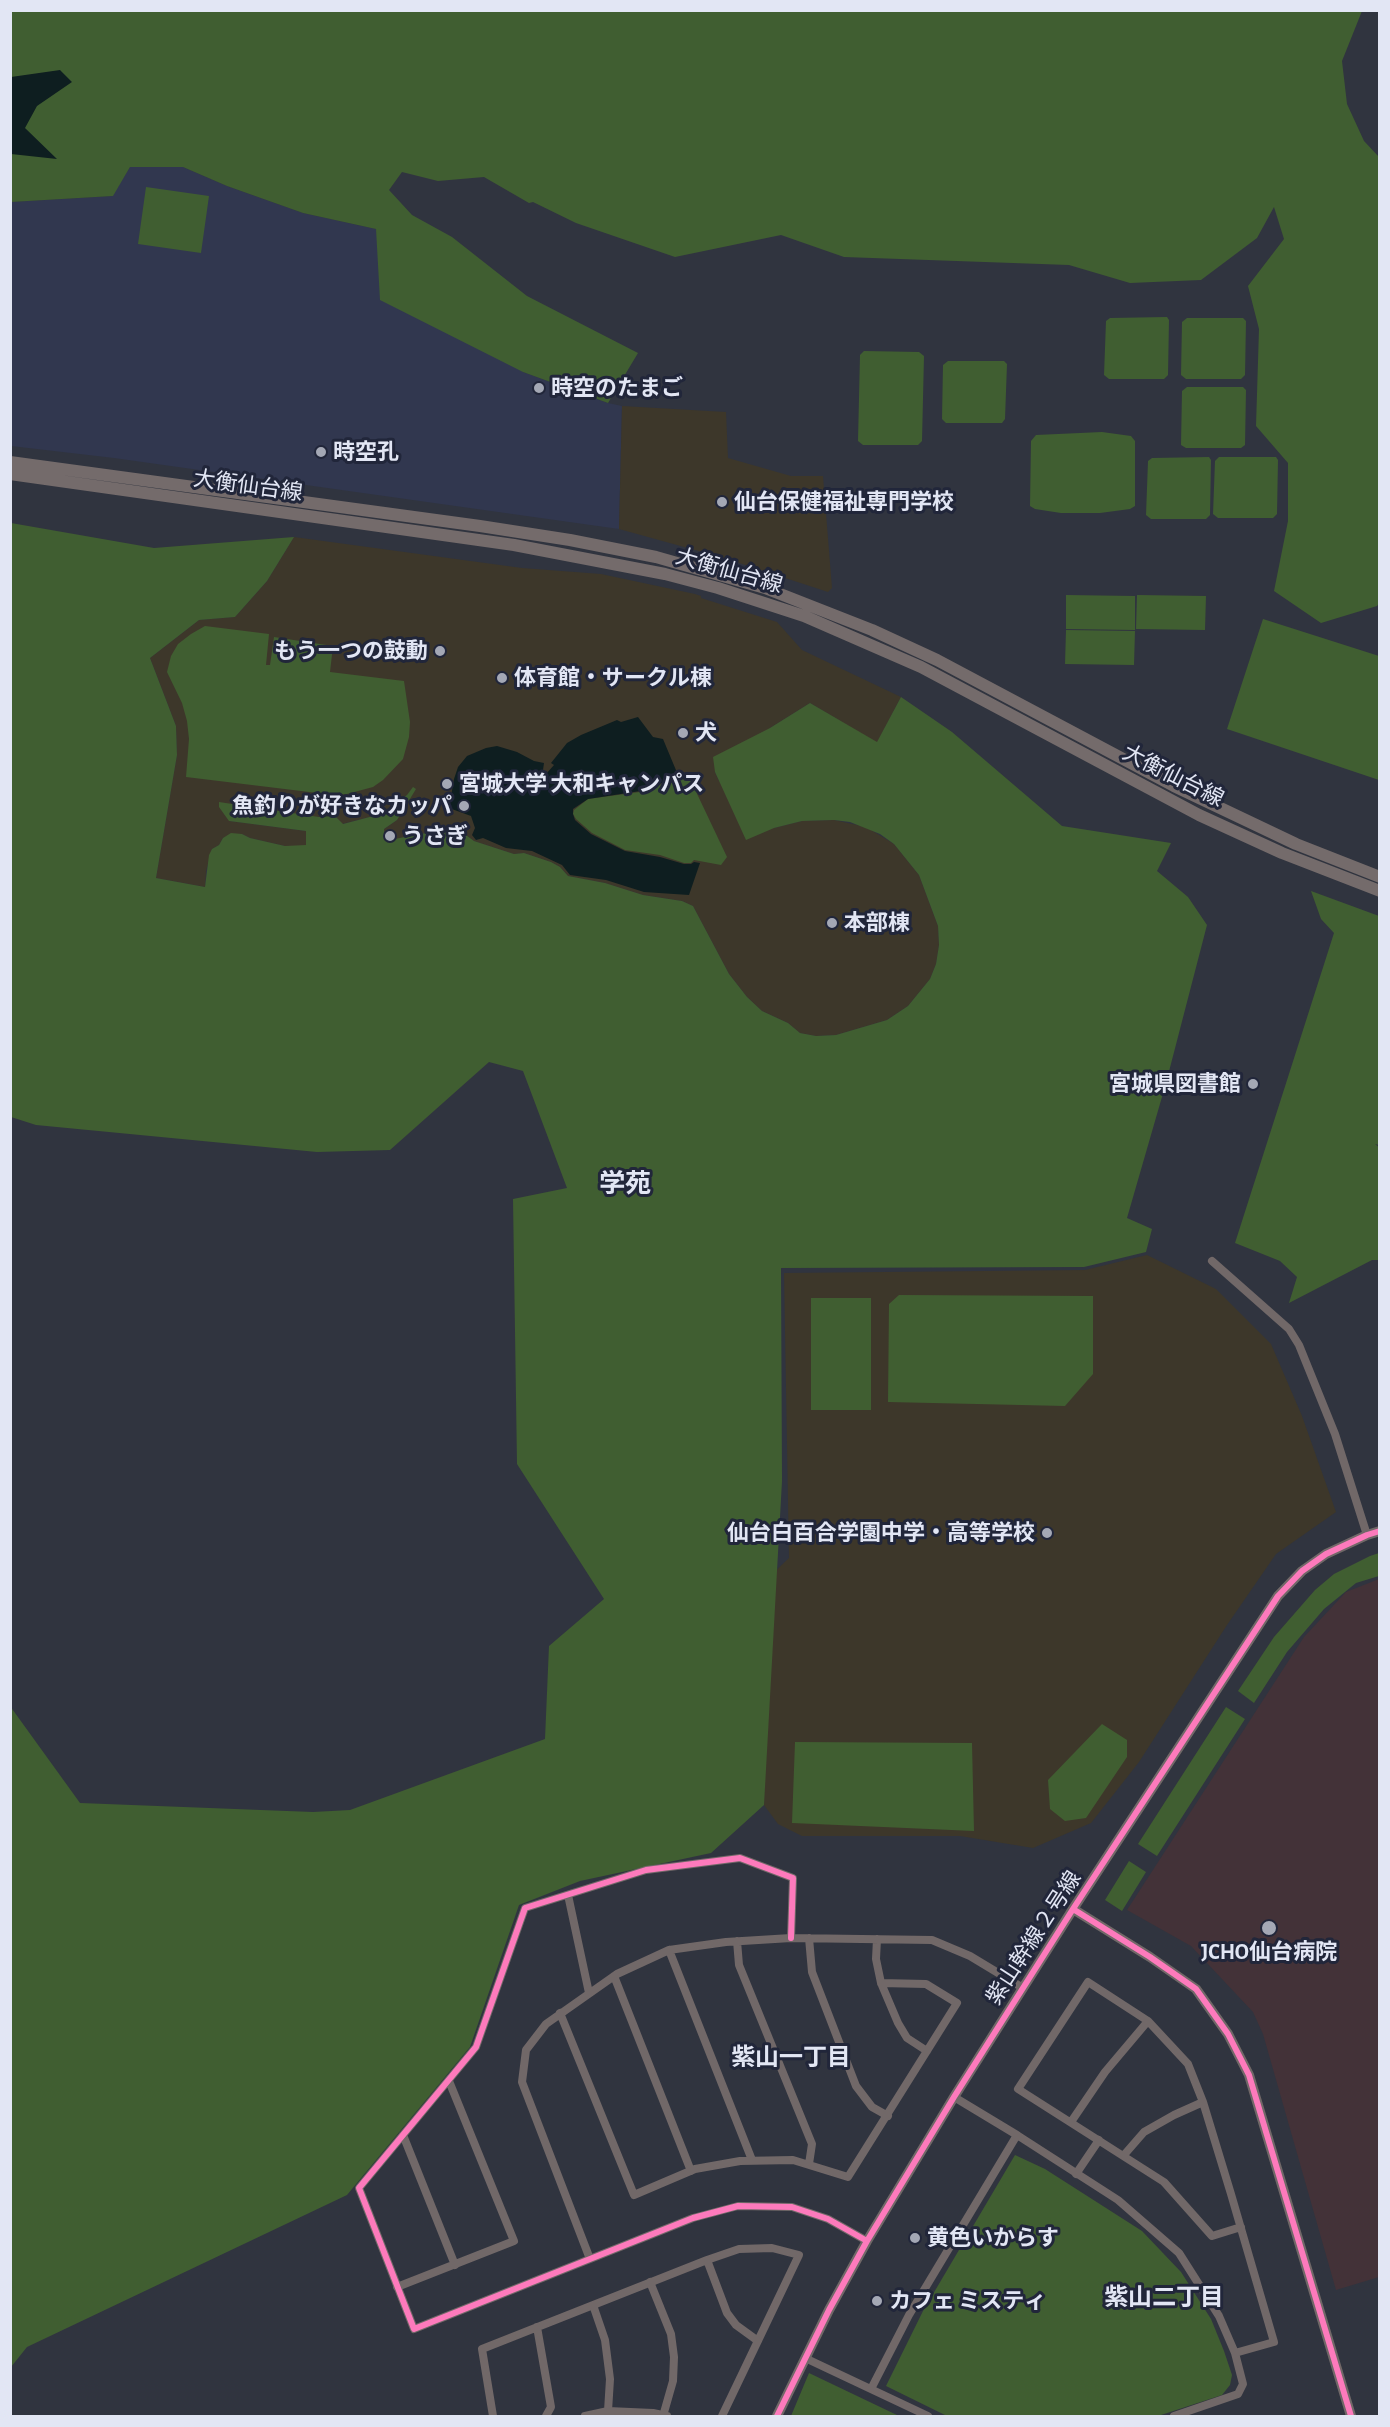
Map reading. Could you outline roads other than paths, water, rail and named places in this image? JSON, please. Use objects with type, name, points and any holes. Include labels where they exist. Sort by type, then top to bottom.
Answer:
[{"type":"main road","name":"大衡仙台線","points":[[10,462],[480,526],[609,547],[700,569],[765,588],[872,630],[937,660],[1205,801],[1317,853],[1380,877]]},
{"type":"main road","name":"大衡仙台線","points":[[10,474],[514,545],[665,574],[718,588],[804,616],[921,667],[1199,815],[1282,853],[1380,891]]},
{"type":"street","points":[[1199,815],[1205,801]]},
{"type":"street","points":[[1212,1261],[1289,1329],[1299,1345],[1335,1434],[1367,1535]]},
{"type":"street","name":"紫山幹線２号線","points":[[777,2416],[867,2241],[954,2097],[1073,1909],[1278,1596],[1302,1571],[1326,1554],[1380,1531]]},
{"type":"street","points":[[791,1938],[793,1878],[740,1858],[646,1870],[525,1908],[476,2048],[359,2188],[414,2329],[693,2218],[738,2206],[792,2207],[828,2219],[867,2241]]},
{"type":"street","points":[[568,1895],[590,1993]]},
{"type":"street","points":[[1073,1909],[1196,1989],[1228,2034],[1249,2075],[1351,2416]]},
{"type":"street","points":[[590,2259],[522,2082],[526,2050],[546,2024],[614,1976],[669,1950],[738,1941],[791,1938],[932,1940],[970,1956],[1023,1988]]},
{"type":"street","points":[[809,1938],[812,1972],[856,2086],[872,2107],[888,2116]]},
{"type":"street","points":[[877,1939],[876,1959],[882,1983],[898,2023],[907,2038],[927,2051]]},
{"type":"street","points":[[738,1941],[739,1965],[812,2144],[809,2164]]},
{"type":"street","points":[[669,1950],[752,2160]]},
{"type":"street","points":[[614,1976],[691,2171]]},
{"type":"street","points":[[1235,2353],[1274,2342],[1241,2227],[1203,2102],[1188,2064],[1148,2021],[1088,1982],[1018,2089],[1164,2182],[1212,2236],[1241,2227]]},
{"type":"street","points":[[560,2013],[634,2195],[691,2171],[740,2161],[793,2160],[848,2177],[957,2003],[926,1984],[882,1983]]},
{"type":"street","points":[[1071,2122],[1105,2072],[1148,2021]]},
{"type":"street","points":[[397,2288],[514,2241],[449,2081]]},
{"type":"street","points":[[954,2097],[1118,2200],[1179,2253],[1220,2316],[1235,2353],[1243,2384],[1238,2394],[1174,2416]]},
{"type":"street","points":[[1124,2155],[1144,2132],[1203,2102]]},
{"type":"street","points":[[403,2135],[455,2265]]},
{"type":"street","points":[[871,2389],[909,2315],[1017,2135]]},
{"type":"street","points":[[1076,2174],[1099,2140]]},
{"type":"street","points":[[493,2416],[482,2349],[739,2249],[772,2248],[799,2255],[722,2416]]},
{"type":"street","points":[[707,2260],[727,2313],[736,2325],[758,2341]]},
{"type":"street","points":[[585,2416],[608,2411],[665,2416],[674,2381],[674,2357],[671,2334],[650,2282]]},
{"type":"street","points":[[593,2305],[604,2340],[610,2379],[608,2411]]},
{"type":"street","points":[[537,2327],[551,2407],[546,2416]]},
{"type":"street","points":[[805,2358],[928,2416]]},
{"type":"place","name":"時空のたまご","points":[[539,388]]},
{"type":"place","name":"時空孔","points":[[321,452]]},
{"type":"place","name":"仙台保健福祉専門学校","points":[[722,502]]},
{"type":"place","name":"もう一つの鼓動","points":[[440,651]]},
{"type":"place","name":"体育館・サークル棟","points":[[502,678]]},
{"type":"place","name":"犬","points":[[683,733]]},
{"type":"place","name":"宮城大学 大和キャンパス","points":[[447,784]]},
{"type":"place","name":"魚釣りが好きなカッパ","points":[[464,806]]},
{"type":"place","name":"うさぎ","points":[[390,836]]},
{"type":"place","name":"本部棟","points":[[832,923]]},
{"type":"place","name":"宮城県図書館","points":[[1253,1084]]},
{"type":"place","name":"仙台白百合学園中学・高等学校","points":[[1047,1533]]},
{"type":"place","name":"JCHO仙台病院","points":[[1269,1928]]},
{"type":"place","name":"黄色いからす","points":[[915,2238]]},
{"type":"place","name":"カフェ ミスティ","points":[[877,2301]]},
{"type":"district","name":"学苑","points":[[625,1184]]},
{"type":"district","name":"紫山一丁目","points":[[791,2058]]},
{"type":"district","name":"紫山二丁目","points":[[1164,2298]]}]
